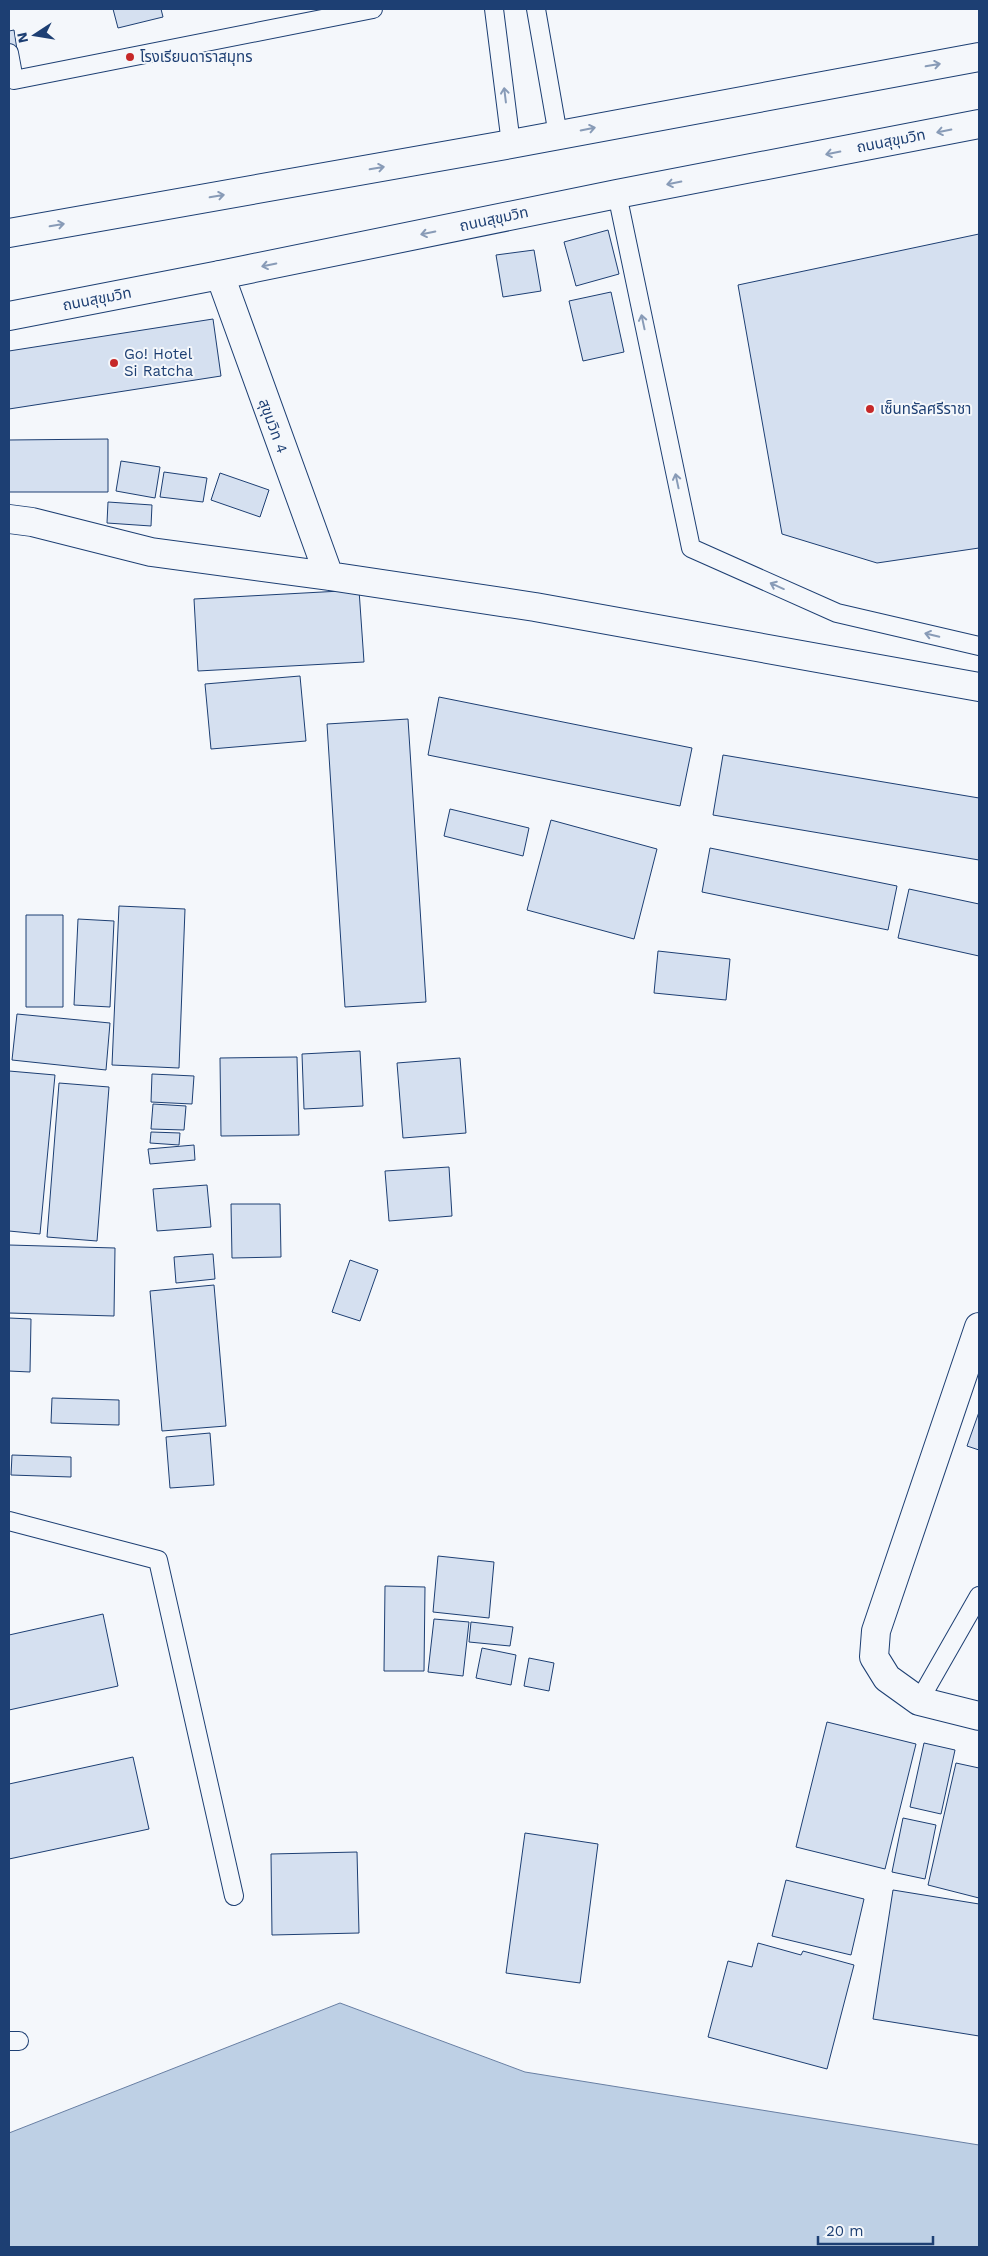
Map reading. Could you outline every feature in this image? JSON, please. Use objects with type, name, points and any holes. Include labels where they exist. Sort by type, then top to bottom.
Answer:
[{"type":"main road","points":[[9,234],[511,144],[979,57]]},
{"type":"main road","name":"ถนนสุขุมวิท","points":[[9,316],[617,194],[979,124]]},
{"type":"main road","name":"สุขุมวิท 4","points":[[220,275],[329,576]]},
{"type":"main road","points":[[9,519],[32,522],[150,552],[329,576],[535,607],[979,687]]},
{"type":"main road","points":[[979,1328],[876,1630],[874,1657],[887,1678],[919,1701],[979,1716]]},
{"type":"lane","points":[[9,53],[14,80],[373,9]]},
{"type":"lane","points":[[494,9],[511,144]]},
{"type":"lane","points":[[536,9],[558,135]]},
{"type":"lane","points":[[617,194],[691,548],[838,613],[979,646]]},
{"type":"lane","points":[[9,1521],[158,1560],[234,1896]]},
{"type":"lane","points":[[919,1701],[979,1596]]},
{"type":"water","points":[[340,2003],[525,2072],[979,2145],[979,2247],[9,2247],[9,2133]]},
{"type":"building","points":[[113,9],[161,9],[163,17],[118,28]]},
{"type":"building","points":[[14,30],[19,63],[9,65],[9,31]]},
{"type":"building","points":[[608,230],[619,274],[576,286],[564,242]]},
{"type":"building","name":"เซ็นทรัลศรีราชา","points":[[979,234],[979,548],[877,563],[782,534],[738,285]]},
{"type":"building","points":[[534,250],[541,291],[503,297],[496,255]]},
{"type":"building","points":[[611,292],[624,352],[583,361],[569,301]]},
{"type":"building","name":"Go! Hotel Si Ratcha","points":[[213,319],[221,376],[9,409],[9,351]]},
{"type":"building","points":[[108,439],[108,492],[9,492],[9,440]]},
{"type":"building","points":[[121,461],[160,467],[155,498],[116,491]]},
{"type":"building","points":[[164,472],[207,478],[203,502],[160,497]]},
{"type":"building","points":[[220,473],[269,490],[260,517],[211,500]]},
{"type":"building","points":[[108,502],[152,505],[151,526],[107,523]]},
{"type":"building","points":[[359,590],[364,662],[198,671],[194,599]]},
{"type":"building","points":[[300,676],[306,741],[211,749],[205,684]]},
{"type":"building","points":[[439,697],[692,748],[680,806],[428,755]]},
{"type":"building","points":[[408,719],[426,1002],[345,1007],[327,724]]},
{"type":"building","points":[[723,755],[979,798],[979,860],[713,815]]},
{"type":"building","points":[[450,809],[529,828],[523,856],[444,836]]},
{"type":"building","points":[[551,820],[657,849],[634,939],[527,910]]},
{"type":"building","points":[[710,848],[897,886],[888,930],[702,892]]},
{"type":"building","points":[[909,889],[979,904],[979,956],[898,938]]},
{"type":"building","points":[[119,906],[185,909],[179,1068],[112,1065]]},
{"type":"building","points":[[26,915],[63,915],[63,1007],[26,1007]]},
{"type":"building","points":[[78,919],[114,921],[110,1007],[74,1005]]},
{"type":"building","points":[[658,951],[730,959],[726,1000],[654,993]]},
{"type":"building","points":[[17,1014],[110,1023],[106,1070],[12,1060]]},
{"type":"building","points":[[360,1051],[363,1106],[304,1109],[302,1054]]},
{"type":"building","points":[[297,1057],[299,1135],[221,1136],[220,1058]]},
{"type":"building","points":[[460,1058],[466,1133],[403,1138],[397,1063]]},
{"type":"building","points":[[9,1071],[55,1075],[40,1234],[9,1231]]},
{"type":"building","points":[[152,1074],[194,1076],[192,1104],[151,1102]]},
{"type":"building","points":[[59,1083],[109,1087],[97,1241],[47,1237]]},
{"type":"building","points":[[153,1104],[186,1106],[184,1130],[151,1129]]},
{"type":"building","points":[[151,1132],[180,1133],[179,1145],[150,1143]]},
{"type":"building","points":[[194,1145],[195,1160],[150,1164],[148,1149]]},
{"type":"building","points":[[449,1167],[452,1216],[389,1221],[385,1171]]},
{"type":"building","points":[[207,1185],[211,1227],[157,1231],[153,1189]]},
{"type":"building","points":[[231,1204],[280,1204],[281,1257],[232,1258]]},
{"type":"building","points":[[9,1245],[115,1248],[114,1316],[9,1313]]},
{"type":"building","points":[[213,1254],[215,1279],[176,1283],[174,1257]]},
{"type":"building","points":[[350,1260],[378,1270],[360,1321],[332,1312]]},
{"type":"building","points":[[214,1285],[226,1426],[162,1431],[150,1291]]},
{"type":"building","points":[[9,1318],[31,1319],[30,1372],[9,1371]]},
{"type":"building","points":[[52,1398],[119,1400],[119,1425],[51,1423]]},
{"type":"building","points":[[979,1412],[979,1450],[967,1446]]},
{"type":"building","points":[[210,1433],[214,1485],[170,1488],[166,1437]]},
{"type":"building","points":[[12,1455],[71,1457],[71,1477],[11,1475]]},
{"type":"building","points":[[438,1556],[494,1562],[489,1618],[433,1612]]},
{"type":"building","points":[[385,1586],[425,1587],[424,1671],[384,1671]]},
{"type":"building","points":[[103,1614],[118,1686],[9,1710],[9,1635]]},
{"type":"building","points":[[434,1619],[469,1622],[463,1676],[428,1672]]},
{"type":"building","points":[[471,1622],[513,1627],[510,1646],[469,1642]]},
{"type":"building","points":[[482,1648],[516,1655],[511,1685],[476,1678]]},
{"type":"building","points":[[529,1658],[554,1663],[549,1691],[524,1686]]},
{"type":"building","points":[[827,1722],[916,1744],[885,1869],[796,1847]]},
{"type":"building","points":[[924,1743],[955,1750],[941,1814],[910,1807]]},
{"type":"building","points":[[133,1757],[149,1829],[9,1859],[9,1784]]},
{"type":"building","points":[[956,1763],[979,1768],[979,1898],[928,1885]]},
{"type":"building","points":[[903,1818],[936,1825],[925,1879],[892,1872]]},
{"type":"building","points":[[525,1833],[598,1844],[580,1983],[506,1973]]},
{"type":"building","points":[[357,1852],[359,1933],[272,1935],[271,1854]]},
{"type":"building","points":[[786,1880],[864,1899],[851,1955],[772,1936]]},
{"type":"building","points":[[893,1890],[979,1904],[979,2036],[873,2019]]},
{"type":"building","points":[[758,1943],[801,1955],[803,1951],[854,1965],[827,2069],[708,2037],[728,1961],[752,1967]]},
{"type":"place","name":"โรงเรียนดาราสมุทร","points":[[130,57]]},
{"type":"place","name":"Go! Hotel Si Ratcha","points":[[114,363]]},
{"type":"place","name":"เซ็นทรัลศรีราชา","points":[[870,409]]}]
